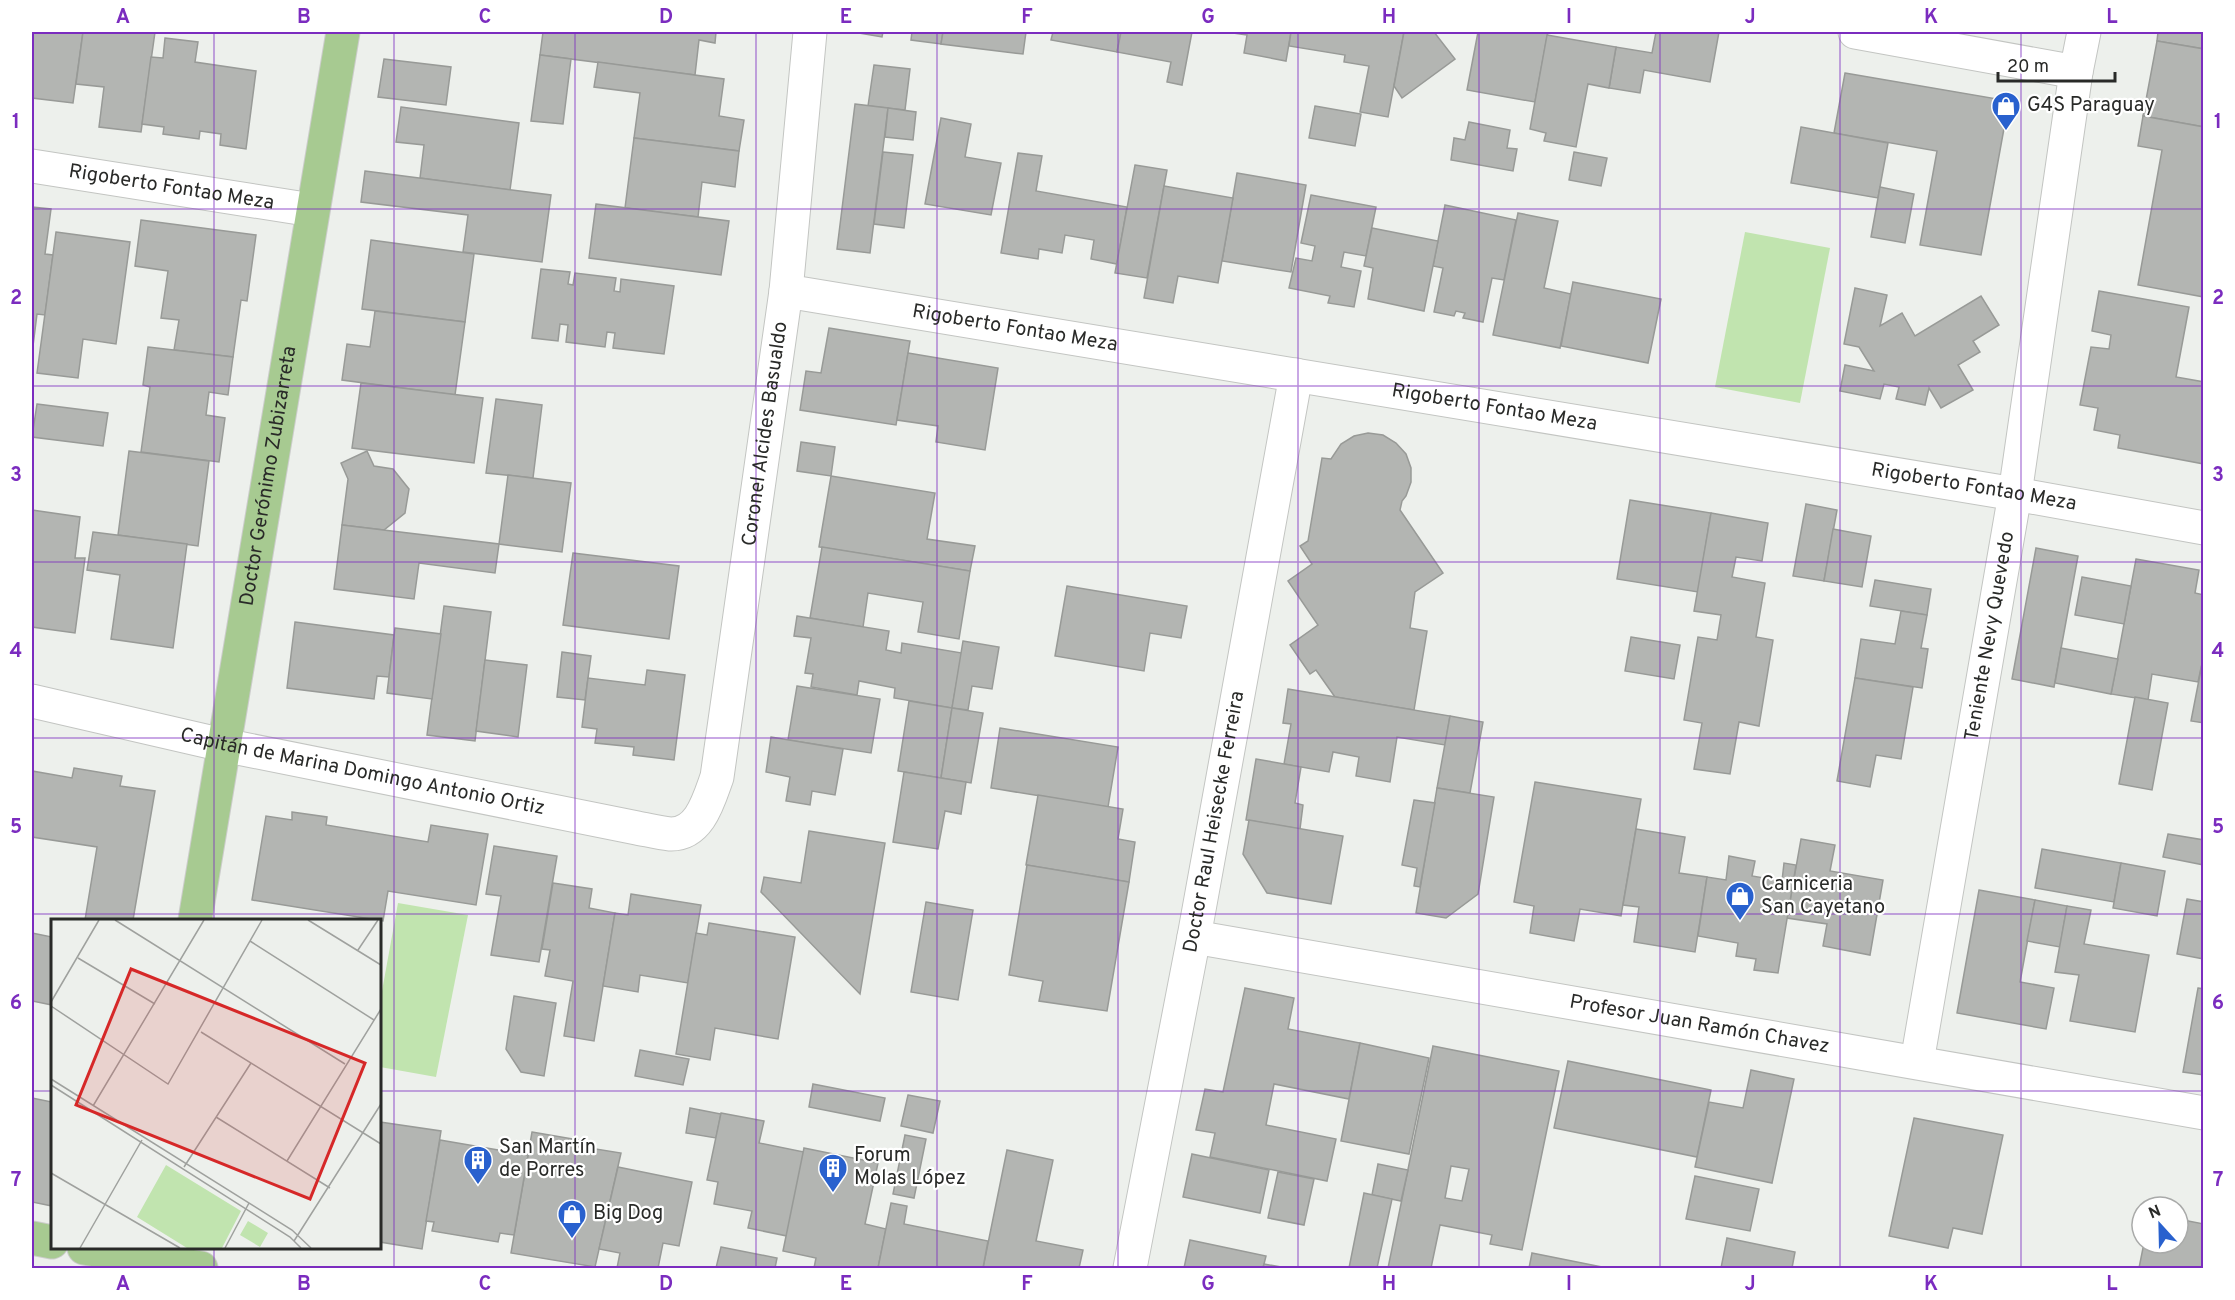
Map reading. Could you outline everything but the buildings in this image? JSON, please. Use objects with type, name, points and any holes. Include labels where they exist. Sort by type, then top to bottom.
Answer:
[{"type":"main road","name":"Doctor Gerónimo Zubizarreta","points":[[195,919],[312,210],[344,32]]},
{"type":"main road","points":[[32,1238],[51,1242]]},
{"type":"main road","points":[[89,1249],[201,1269]]},
{"type":"street","name":"Coronel Alcides Basualdo","points":[[692,827],[705,808],[717,777],[786,291],[810,32]]},
{"type":"street","points":[[1855,32],[2076,72]]},
{"type":"street","name":"Teniente Nevy Quevedo","points":[[1917,1062],[2014,494],[2076,72],[2084,32]]},
{"type":"street","name":"Rigoberto Fontao Meza","points":[[32,166],[312,210]]},
{"type":"street","name":"Rigoberto Fontao Meza","points":[[786,291],[2014,494],[2204,528]]},
{"type":"street","name":"Doctor Raul Heisecke Ferreira","points":[[1130,1269],[1194,937],[1296,375]]},
{"type":"street","name":"Capitán de Marina Domingo Antonio Ortiz","points":[[32,701],[223,745],[672,834],[692,827]]},
{"type":"street","name":"Profesor Juan Ramón Chavez","points":[[1194,937],[2204,1113]]},
{"type":"green space","points":[[1745,232],[1830,248],[1800,403],[1715,387]]},
{"type":"green space","points":[[398,903],[468,915],[436,1077],[381,1067],[381,996]]},
{"type":"place","name":"G4S Paraguay","points":[[2006,132]]},
{"type":"place","name":"Carniceria San Cayetano","points":[[1740,922]]},
{"type":"place","name":"San Martín de Porres","points":[[478,1186]]},
{"type":"place","name":"Forum Molas López","points":[[833,1194]]},
{"type":"place","name":"Big Dog","points":[[572,1240]]}]
